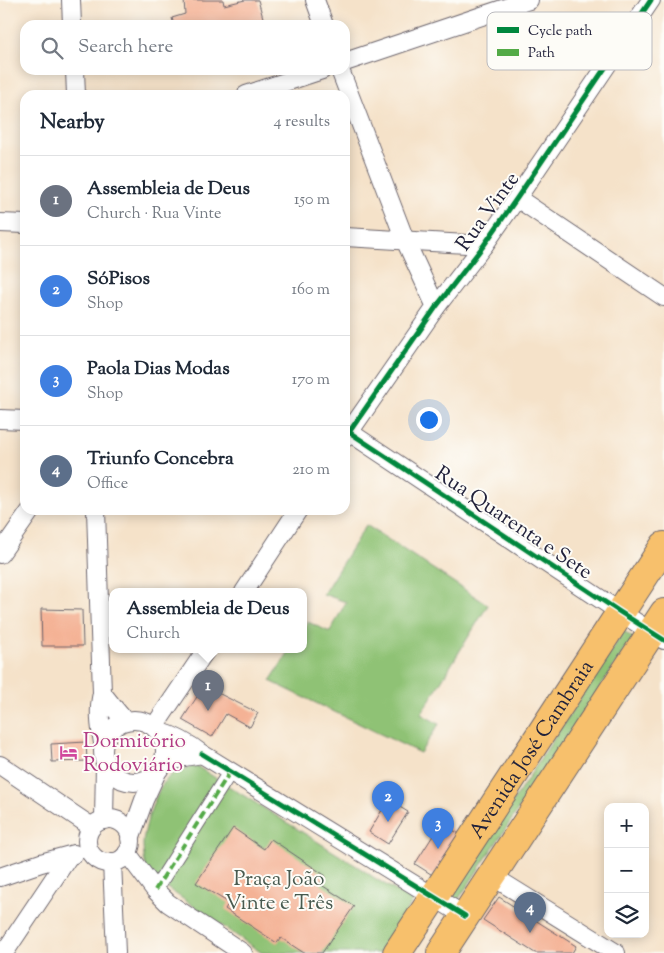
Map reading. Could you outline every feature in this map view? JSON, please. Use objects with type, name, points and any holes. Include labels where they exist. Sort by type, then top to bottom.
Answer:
[{"type":"main road","name":"Avenida José Cambraia","points":[[397,953],[664,546]]},
{"type":"main road","name":"Avenida José Cambraia","points":[[441,953],[660,628]]},
{"type":"street","points":[[71,0],[72,20]]},
{"type":"street","points":[[315,0],[322,20]]},
{"type":"street","points":[[493,12],[529,0]]},
{"type":"street","name":"Rua Vinte","points":[[643,12],[651,0]]},
{"type":"street","points":[[350,60],[487,14]]},
{"type":"street","name":"Rua Vinte","points":[[350,428],[436,307],[484,245],[604,70]]},
{"type":"street","points":[[75,75],[76,90]]},
{"type":"street","points":[[261,90],[307,75]]},
{"type":"street","points":[[342,75],[348,90]]},
{"type":"street","points":[[350,96],[405,240],[436,307]]},
{"type":"street","points":[[517,198],[664,297]]},
{"type":"street","points":[[0,223],[20,224]]},
{"type":"street","points":[[350,237],[484,245]]},
{"type":"street","points":[[0,419],[20,420]]},
{"type":"street","name":"Rua Quarenta e Sete","points":[[350,437],[620,612],[660,628]]},
{"type":"street","points":[[0,554],[27,515]]},
{"type":"street","points":[[96,515],[102,693],[99,718],[103,743],[102,754],[105,764],[111,773],[120,780],[130,783],[140,782],[150,778],[160,768],[184,757],[202,754]]},
{"type":"street","points":[[247,588],[295,515]]},
{"type":"street","points":[[156,729],[204,653]]},
{"type":"street","points":[[102,693],[126,720]]},
{"type":"street","points":[[103,743],[108,733],[116,725],[126,720],[146,722],[156,729],[183,740],[230,772],[465,916]]},
{"type":"street","points":[[156,729],[165,744],[165,754],[144,800],[129,846],[122,858],[116,862],[101,861],[95,858],[89,849],[87,839],[89,833],[98,823],[111,819],[118,821],[128,832],[129,846],[155,890],[168,903],[243,953]]},
{"type":"street","points":[[98,823],[105,764]]},
{"type":"street","points":[[0,765],[98,823]]},
{"type":"street","points":[[155,890],[230,772]]},
{"type":"street","points":[[0,877],[89,849]]},
{"type":"street","points":[[4,953],[69,856]]},
{"type":"street","points":[[112,862],[116,953]]},
{"type":"street","points":[[492,876],[616,953]]},
{"type":"green space","points":[[366,525],[488,605],[421,714],[439,724],[420,753],[270,681],[288,653],[307,653],[308,622],[330,632],[346,602],[323,594]]},
{"type":"green space","points":[[624,631],[633,638],[454,906],[448,901]]},
{"type":"green space","name":"Praça João Vinte e Três","points":[[198,767],[413,901],[380,953],[262,953],[148,875],[144,860],[143,844],[152,808],[165,781],[180,770]]},
{"type":"building","points":[[184,0],[223,0],[224,5],[245,0],[258,0],[264,20],[173,20],[172,18],[185,14]]},
{"type":"building","points":[[41,609],[82,610],[83,646],[42,646]]},
{"type":"building","points":[[204,686],[258,713],[250,727],[226,714],[212,737],[182,720]]},
{"type":"building","name":"Dormitório Rodoviário","points":[[86,742],[87,761],[52,762],[51,744]]},
{"type":"building","points":[[388,800],[408,812],[388,844],[369,832]]},
{"type":"building","points":[[441,823],[461,835],[434,876],[415,864]]},
{"type":"building","points":[[233,828],[264,849],[271,839],[326,876],[320,884],[354,906],[322,953],[304,953],[281,938],[277,943],[225,909],[229,903],[196,883]]},
{"type":"building","points":[[499,897],[576,946],[572,953],[535,953],[483,920]]},
{"type":"marked path","points":[[155,890],[230,772]]},
{"type":"cycle path","points":[[643,12],[651,0]]},
{"type":"cycle path","points":[[350,431],[436,307],[484,245],[604,70]]},
{"type":"cycle path","points":[[350,433],[664,640]]},
{"type":"cycle path","points":[[202,754],[465,916]]},
{"type":"place","name":"Assembleia de Deus","points":[[208,711]]},
{"type":"place","name":"Dormitório Rodoviário","points":[[69,752]]},
{"type":"place","name":"SóPisos","points":[[388,822]]},
{"type":"place","name":"Paola Dias Modas","points":[[438,849]]},
{"type":"place","name":"Triunfo Concebra","points":[[530,933]]}]
